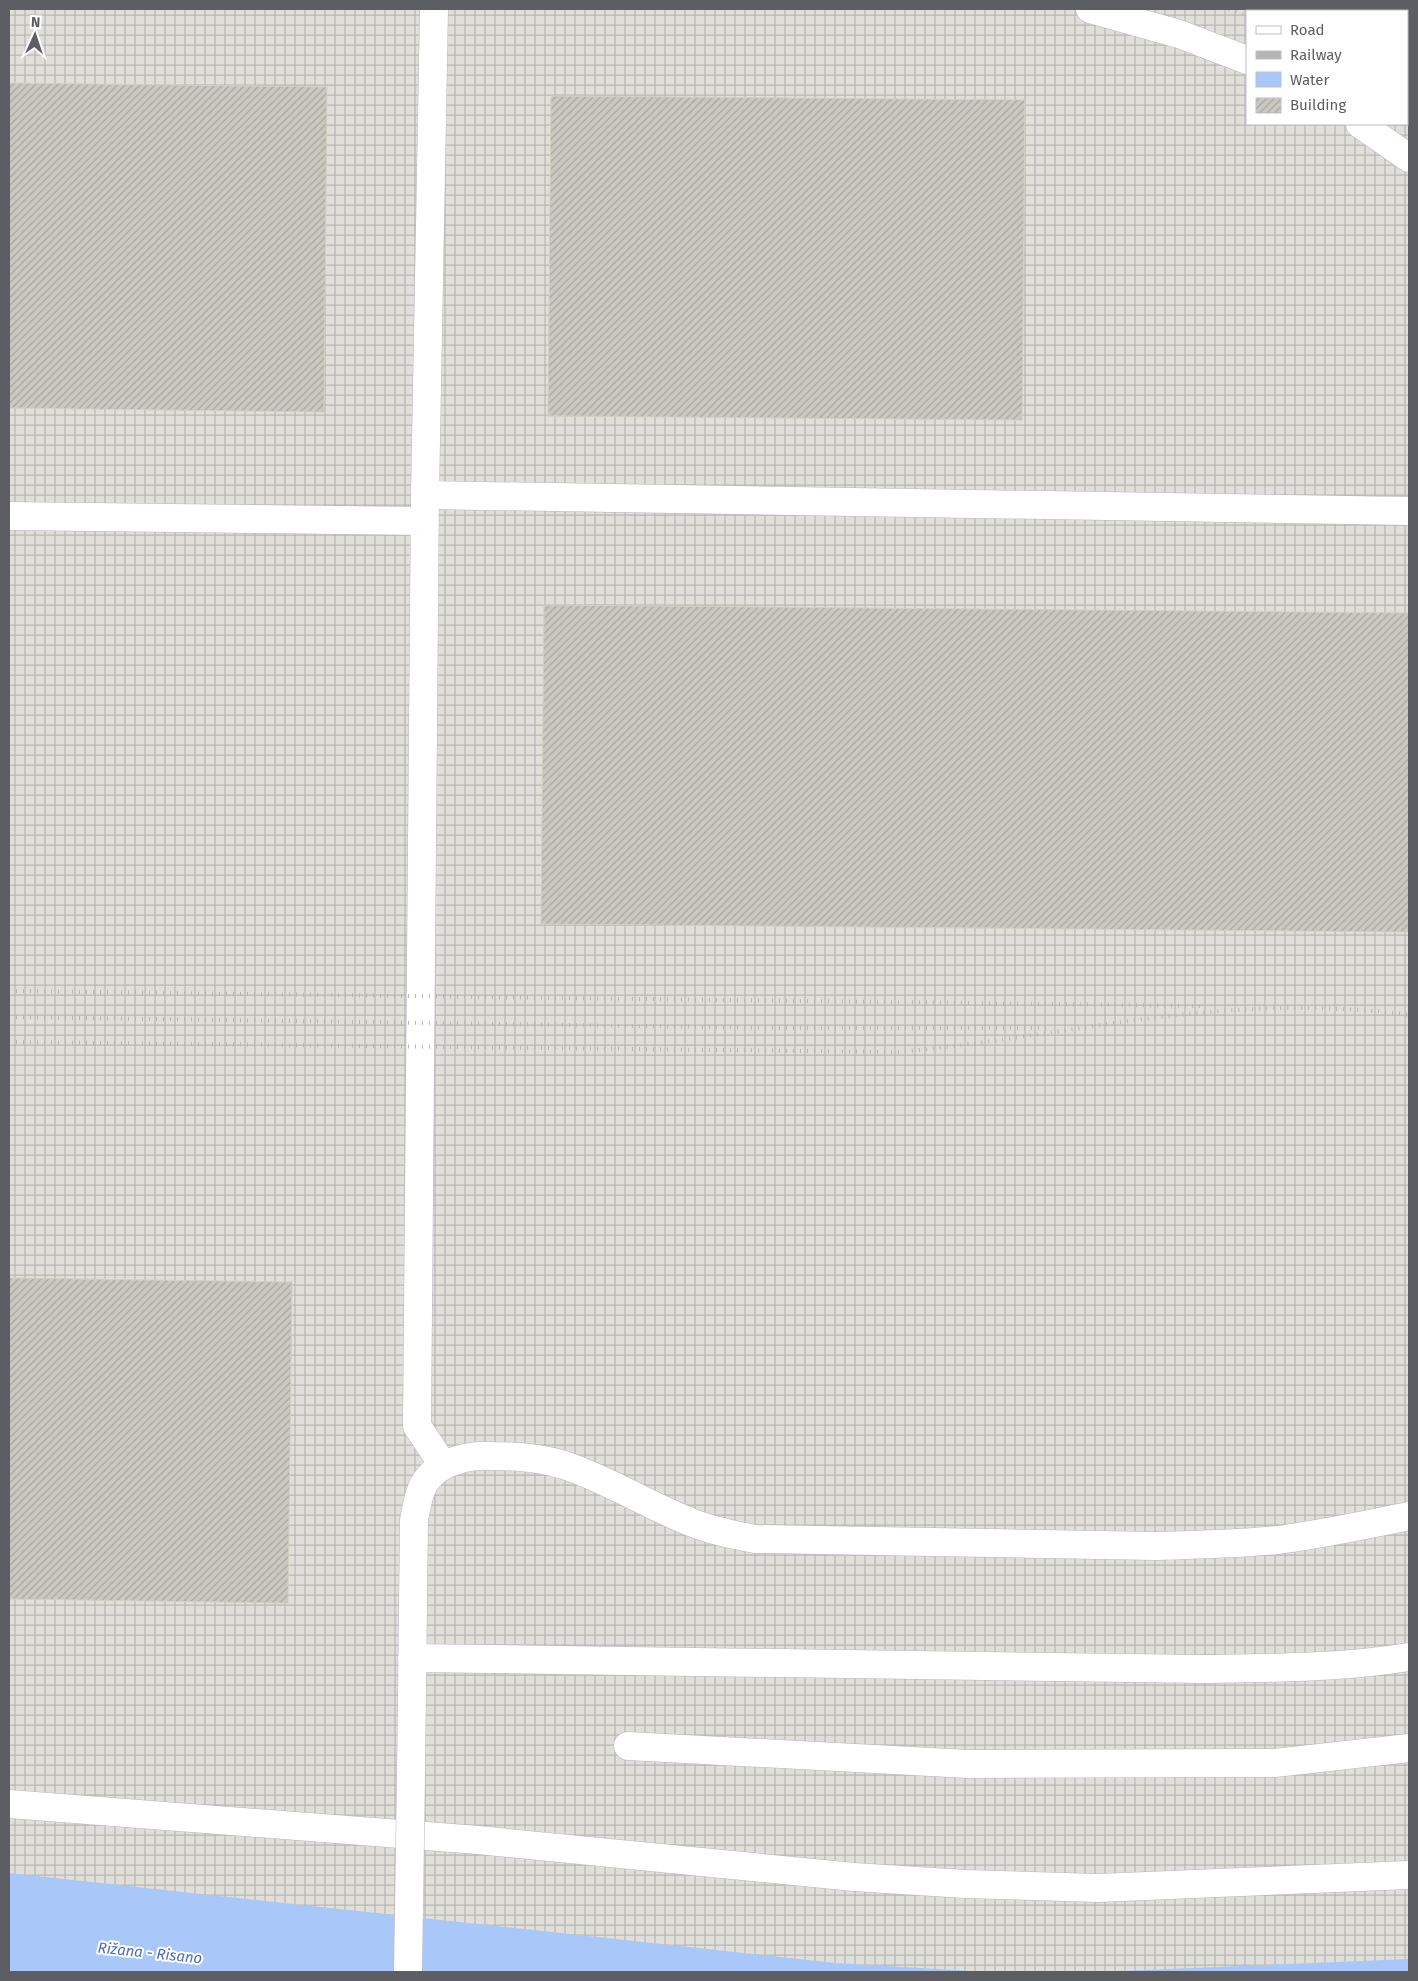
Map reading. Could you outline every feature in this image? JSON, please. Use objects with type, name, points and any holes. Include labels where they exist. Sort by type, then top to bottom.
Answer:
[{"type":"street","points":[[434,9],[425,508],[417,1426],[443,1465]]},
{"type":"street","points":[[1090,9],[1179,34],[1246,60]]},
{"type":"street","points":[[1361,125],[1409,158]]},
{"type":"street","points":[[9,516],[425,508],[1409,511]]},
{"type":"street","points":[[408,1972],[414,1520],[419,1495],[428,1477],[443,1465],[481,1455],[539,1459],[563,1465],[592,1476],[691,1522],[722,1533],[755,1539],[1156,1546],[1217,1544],[1277,1540],[1324,1533],[1409,1516]]},
{"type":"street","points":[[412,1658],[1204,1669],[1299,1668],[1370,1663],[1409,1657]]},
{"type":"street","points":[[628,1746],[968,1764],[1275,1763],[1409,1748]]},
{"type":"street","points":[[9,1804],[478,1840],[854,1877],[965,1884],[1098,1888],[1409,1875]]},
{"type":"shaded area","points":[[9,9],[1409,9],[1409,1972],[9,1972]]},
{"type":"water","name":"Rižana - Risano","points":[[9,1873],[836,1963],[988,1972],[9,1972]]},
{"type":"water","points":[[1409,1959],[1409,1972],[1095,1972]]},
{"type":"building","points":[[9,83],[327,87],[324,412],[9,408]]},
{"type":"building","points":[[551,96],[1025,100],[1022,420],[548,416]]},
{"type":"building","points":[[544,605],[1409,613],[1409,932],[541,924]]},
{"type":"building","points":[[9,1278],[292,1282],[288,1603],[9,1599]]},
{"type":"railway","points":[[1229,9],[1246,16]]},
{"type":"railway","points":[[9,991],[1201,1006]]},
{"type":"railway","points":[[9,1042],[897,1052],[949,1047],[1158,1017],[1210,1012],[1315,1008],[1409,1015]]},
{"type":"railway","points":[[9,1017],[777,1028],[1047,1028]]}]
